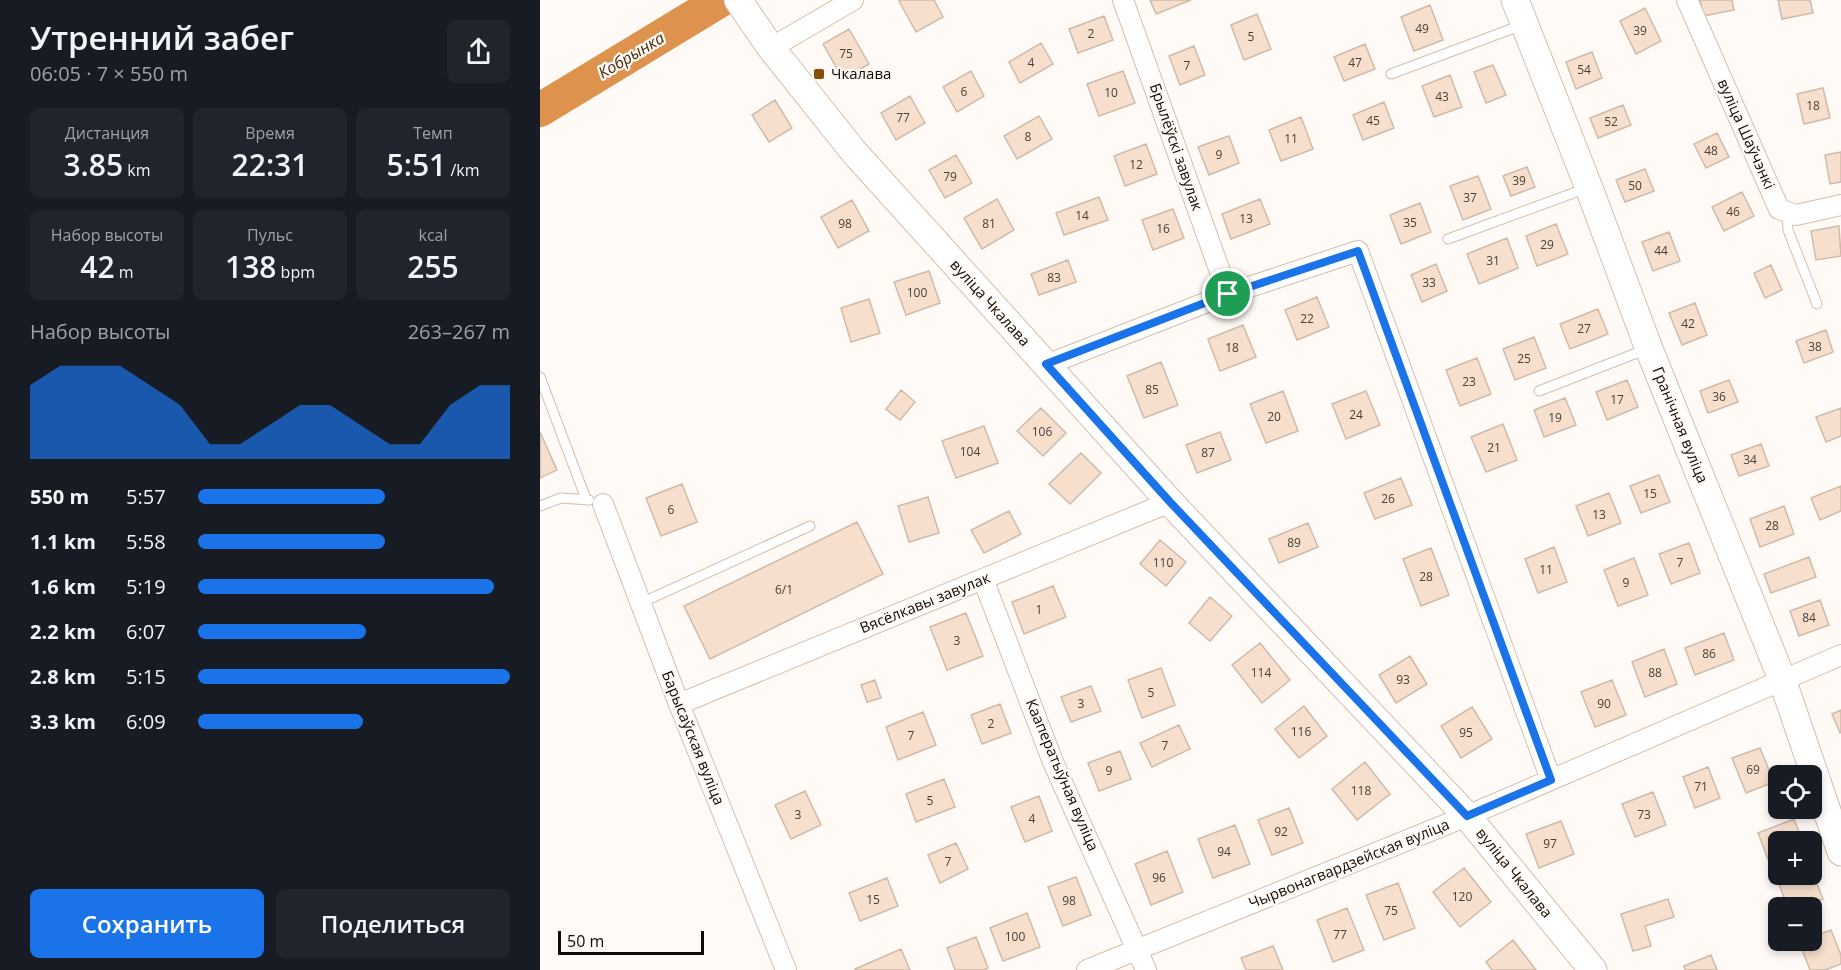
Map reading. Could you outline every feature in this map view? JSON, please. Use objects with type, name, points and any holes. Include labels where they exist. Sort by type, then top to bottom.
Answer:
[{"type":"main road","name":"вуліца Чкалава","points":[[742,6],[771,48],[854,152],[1170,502],[1467,816],[1593,970]]},
{"type":"main road","name":"Гранічная вуліца","points":[[1520,12],[1649,348],[1782,679],[1841,852]]},
{"type":"street","points":[[771,48],[853,0]]},
{"type":"street","name":"Брылёўскі завулак","points":[[1123,0],[1228,294]]},
{"type":"street","name":"вуліца Шаўчэнкі","points":[[1687,0],[1779,209],[1787,212]]},
{"type":"street","points":[[1787,212],[1796,215],[1841,205]]},
{"type":"street","points":[[1046,364],[1228,294],[1358,251],[1551,780]]},
{"type":"street","name":"Барысаўская вуліца","points":[[595,501],[641,603],[786,970]]},
{"type":"street","name":"Вясёлкавы завулак","points":[[679,704],[1170,502]]},
{"type":"street","name":"Кааператыўная вуліца","points":[[983,579],[1053,762],[1146,970]]},
{"type":"street","name":"Чырвонагвардзейская вуліца","points":[[1087,970],[1467,816],[1841,655]]},
{"type":"lane","points":[[1390,74],[1520,12]]},
{"type":"lane","points":[[1448,239],[1589,188]]},
{"type":"lane","points":[[1787,212],[1788,230],[1817,304]]},
{"type":"lane","points":[[1539,391],[1649,348]]},
{"type":"lane","points":[[540,377],[595,501],[561,498],[540,506]]},
{"type":"lane","points":[[641,603],[810,526]]},
{"type":"building","points":[[900,0],[934,0],[943,17],[916,32]]},
{"type":"building","points":[[1150,0],[1191,0],[1156,14]]},
{"type":"building","points":[[1700,0],[1732,0],[1734,10],[1703,16]]},
{"type":"building","points":[[1778,0],[1810,0],[1813,13],[1782,19]]},
{"type":"building","points":[[1430,5],[1443,40],[1414,51],[1401,17]]},
{"type":"building","points":[[1645,8],[1661,41],[1636,54],[1620,21]]},
{"type":"building","points":[[1257,14],[1271,49],[1244,60],[1231,25]]},
{"type":"building","points":[[1104,16],[1113,40],[1078,53],[1069,29]]},
{"type":"building","points":[[849,29],[869,64],[843,79],[823,44]]},
{"type":"building","points":[[1041,43],[1053,64],[1020,83],[1009,62]]},
{"type":"building","points":[[1365,44],[1375,69],[1344,81],[1334,57]]},
{"type":"building","points":[[1194,46],[1205,75],[1180,85],[1169,56]]},
{"type":"building","points":[[1592,52],[1602,78],[1576,89],[1566,62]]},
{"type":"building","points":[[1493,65],[1506,95],[1486,103],[1474,72]]},
{"type":"building","points":[[971,71],[984,96],[957,112],[943,87]]},
{"type":"building","points":[[1123,71],[1135,103],[1099,116],[1087,84]]},
{"type":"building","points":[[1450,75],[1462,107],[1434,117],[1422,86]]},
{"type":"building","points":[[1823,88],[1830,118],[1804,124],[1797,94]]},
{"type":"building","points":[[910,96],[925,123],[896,140],[881,113]]},
{"type":"building","points":[[775,100],[792,128],[769,142],[752,115]]},
{"type":"building","points":[[1384,102],[1394,128],[1363,140],[1353,115]]},
{"type":"building","points":[[1623,105],[1631,125],[1598,138],[1590,118]]},
{"type":"building","points":[[1039,116],[1052,139],[1017,159],[1004,136]]},
{"type":"building","points":[[1301,117],[1313,149],[1281,161],[1269,130]]},
{"type":"building","points":[[1717,133],[1729,157],[1706,168],[1694,144]]},
{"type":"building","points":[[1229,136],[1239,163],[1209,175],[1198,147]]},
{"type":"building","points":[[1146,144],[1157,174],[1125,186],[1114,156]]},
{"type":"building","points":[[1841,152],[1841,182],[1830,184],[1825,155]]},
{"type":"building","points":[[956,155],[972,183],[945,198],[929,170]]},
{"type":"building","points":[[1527,167],[1535,187],[1511,196],[1503,176]]},
{"type":"building","points":[[1645,169],[1654,191],[1625,202],[1616,180]]},
{"type":"building","points":[[1478,176],[1491,209],[1463,220],[1450,186]]},
{"type":"building","points":[[1742,192],[1754,216],[1724,231],[1712,207]]},
{"type":"building","points":[[1099,197],[1108,220],[1064,235],[1056,213]]},
{"type":"building","points":[[997,199],[1014,230],[982,249],[964,218]]},
{"type":"building","points":[[1260,199],[1270,224],[1231,239],[1222,214]]},
{"type":"building","points":[[852,200],[869,231],[838,248],[821,217]]},
{"type":"building","points":[[1420,203],[1431,232],[1401,244],[1390,215]]},
{"type":"building","points":[[1173,209],[1184,238],[1153,250],[1142,220]]},
{"type":"building","points":[[1556,224],[1568,254],[1537,266],[1526,236]]},
{"type":"building","points":[[1839,226],[1841,256],[1816,260],[1811,231]]},
{"type":"building","points":[[1669,232],[1680,261],[1653,271],[1642,242]]},
{"type":"building","points":[[1507,238],[1518,268],[1479,284],[1467,254]]},
{"type":"building","points":[[1068,260],[1076,282],[1039,295],[1031,274]]},
{"type":"building","points":[[1436,264],[1447,291],[1422,302],[1411,275]]},
{"type":"building","points":[[1771,265],[1782,290],[1765,298],[1754,273]]},
{"type":"building","points":[[929,271],[940,303],[906,315],[894,282]]},
{"type":"building","points":[[1317,297],[1329,327],[1297,340],[1285,310]]},
{"type":"building","points":[[869,299],[880,333],[851,342],[841,308]]},
{"type":"building","points":[[1695,303],[1707,335],[1682,345],[1669,313]]},
{"type":"building","points":[[1598,309],[1608,334],[1570,349],[1560,324]]},
{"type":"building","points":[[1243,325],[1256,357],[1220,371],[1208,339]]},
{"type":"building","points":[[1826,330],[1833,352],[1804,363],[1796,341]]},
{"type":"building","points":[[1534,337],[1546,368],[1515,380],[1503,349]]},
{"type":"building","points":[[1477,358],[1491,394],[1460,406],[1446,370]]},
{"type":"building","points":[[1161,362],[1178,405],[1144,418],[1127,376]]},
{"type":"building","points":[[1627,380],[1638,407],[1607,420],[1596,392]]},
{"type":"building","points":[[1729,380],[1738,402],[1708,413],[1700,391]]},
{"type":"building","points":[[901,390],[915,402],[900,420],[886,409]]},
{"type":"building","points":[[1283,391],[1298,431],[1266,443],[1250,404]]},
{"type":"building","points":[[1366,391],[1380,425],[1346,439],[1332,404]]},
{"type":"building","points":[[1565,398],[1576,425],[1544,437],[1534,410]]},
{"type":"building","points":[[1041,408],[1066,433],[1043,456],[1017,431]]},
{"type":"building","points":[[1841,408],[1841,436],[1826,442],[1816,417]]},
{"type":"building","points":[[1503,424],[1517,460],[1486,472],[1471,437]]},
{"type":"building","points":[[984,426],[998,463],[956,478],[942,441]]},
{"type":"building","points":[[540,432],[557,470],[540,478]]},
{"type":"building","points":[[1220,432],[1231,460],[1197,473],[1186,445]]},
{"type":"building","points":[[1761,444],[1769,466],[1739,476],[1731,455]]},
{"type":"building","points":[[1081,453],[1101,473],[1070,504],[1049,484]]},
{"type":"building","points":[[1659,475],[1670,502],[1641,513],[1630,486]]},
{"type":"building","points":[[1401,478],[1412,505],[1375,519],[1364,493]]},
{"type":"building","points":[[682,484],[697,522],[661,536],[646,498]]},
{"type":"building","points":[[1841,486],[1841,511],[1820,520],[1811,498]]},
{"type":"building","points":[[1609,493],[1621,523],[1588,536],[1576,506]]},
{"type":"building","points":[[928,497],[939,533],[909,542],[898,506]]},
{"type":"building","points":[[1784,506],[1794,534],[1760,547],[1750,519]]},
{"type":"building","points":[[1009,511],[1021,534],[984,553],[971,530]]},
{"type":"building","points":[[857,522],[883,574],[710,659],[684,606]]},
{"type":"building","points":[[1308,523],[1318,547],[1279,563],[1269,539]]},
{"type":"building","points":[[1160,540],[1186,562],[1166,586],[1140,564]]},
{"type":"building","points":[[1689,543],[1700,573],[1671,584],[1659,554]]},
{"type":"building","points":[[1554,547],[1567,582],[1538,593],[1525,559]]},
{"type":"building","points":[[1431,548],[1449,595],[1421,606],[1403,559]]},
{"type":"building","points":[[1809,557],[1816,577],[1771,593],[1764,574]]},
{"type":"building","points":[[1634,558],[1648,595],[1618,606],[1604,570]]},
{"type":"building","points":[[1053,586],[1066,617],[1024,634],[1012,602]]},
{"type":"building","points":[[1210,597],[1232,616],[1210,641],[1189,623]]},
{"type":"building","points":[[1820,600],[1829,625],[1799,636],[1790,611]]},
{"type":"building","points":[[966,613],[983,656],[947,670],[930,627]]},
{"type":"building","points":[[1724,633],[1734,660],[1695,675],[1685,648]]},
{"type":"building","points":[[1260,643],[1290,680],[1262,703],[1232,665]]},
{"type":"building","points":[[1664,649],[1677,684],[1645,697],[1632,662]]},
{"type":"building","points":[[1410,656],[1427,684],[1396,703],[1379,675]]},
{"type":"building","points":[[1161,668],[1175,705],[1142,718],[1128,680]]},
{"type":"building","points":[[875,680],[881,698],[867,702],[861,685]]},
{"type":"building","points":[[1612,680],[1626,715],[1595,727],[1581,692]]},
{"type":"building","points":[[1091,686],[1101,711],[1071,722],[1061,697]]},
{"type":"building","points":[[1000,704],[1011,733],[982,744],[971,715]]},
{"type":"building","points":[[1304,706],[1327,736],[1299,758],[1275,729]]},
{"type":"building","points":[[1472,707],[1492,739],[1461,758],[1441,726]]},
{"type":"building","points":[[1841,710],[1841,732],[1840,733],[1832,714]]},
{"type":"building","points":[[923,712],[936,745],[898,760],[886,727]]},
{"type":"building","points":[[1179,725],[1190,749],[1152,767],[1140,743]]},
{"type":"building","points":[[1760,748],[1768,767],[1768,784],[1746,793],[1732,758]]},
{"type":"building","points":[[1120,751],[1131,779],[1099,791],[1088,763]]},
{"type":"building","points":[[1365,762],[1390,794],[1357,820],[1332,789]]},
{"type":"building","points":[[1708,767],[1720,798],[1695,808],[1683,777]]},
{"type":"building","points":[[944,779],[955,807],[916,822],[906,794]]},
{"type":"building","points":[[805,791],[821,825],[791,839],[775,805]]},
{"type":"building","points":[[1653,792],[1666,825],[1635,837],[1622,804]]},
{"type":"building","points":[[1039,796],[1052,831],[1025,842],[1011,807]]},
{"type":"building","points":[[1289,808],[1303,843],[1272,855],[1258,820]]},
{"type":"building","points":[[1794,819],[1799,831],[1768,831],[1768,859],[1758,833]]},
{"type":"building","points":[[1561,821],[1574,854],[1539,868],[1526,834]]},
{"type":"building","points":[[1235,825],[1250,864],[1213,878],[1198,839]]},
{"type":"building","points":[[956,843],[968,869],[940,883],[928,855]]},
{"type":"building","points":[[1167,851],[1183,892],[1151,905],[1135,864]]},
{"type":"building","points":[[1464,868],[1491,902],[1460,927],[1433,892]]},
{"type":"building","points":[[1076,877],[1091,915],[1063,926],[1048,887]]},
{"type":"building","points":[[887,878],[898,906],[860,921],[849,893]]},
{"type":"building","points":[[1398,883],[1415,928],[1384,940],[1366,895]]},
{"type":"building","points":[[1779,885],[1818,885],[1823,899],[1822,897],[1784,897]]},
{"type":"building","points":[[1668,899],[1674,917],[1645,926],[1651,946],[1633,951],[1621,914]]},
{"type":"building","points":[[1347,908],[1364,950],[1333,962],[1317,920]]},
{"type":"building","points":[[1027,913],[1040,947],[1003,961],[990,928]]},
{"type":"building","points":[[1831,930],[1841,955],[1841,964],[1825,970],[1810,970],[1803,951],[1822,951],[1822,933]]},
{"type":"building","points":[[976,937],[988,968],[955,970],[947,948]]},
{"type":"building","points":[[1513,940],[1536,970],[1492,970],[1486,962]]},
{"type":"building","points":[[1273,946],[1283,970],[1246,970],[1241,958]]},
{"type":"building","points":[[901,949],[910,970],[855,969]]},
{"type":"building","points":[[1711,955],[1717,970],[1685,970],[1684,966]]},
{"type":"waterway","name":"Кобрынка","points":[[540,110],[721,0]]},
{"type":"place","name":"Чкалава","points":[[819,74]]},
{"type":"route","points":[[1358,251],[1551,780],[1467,816],[1170,502],[1046,364],[1228,294],[1358,251]]}]
